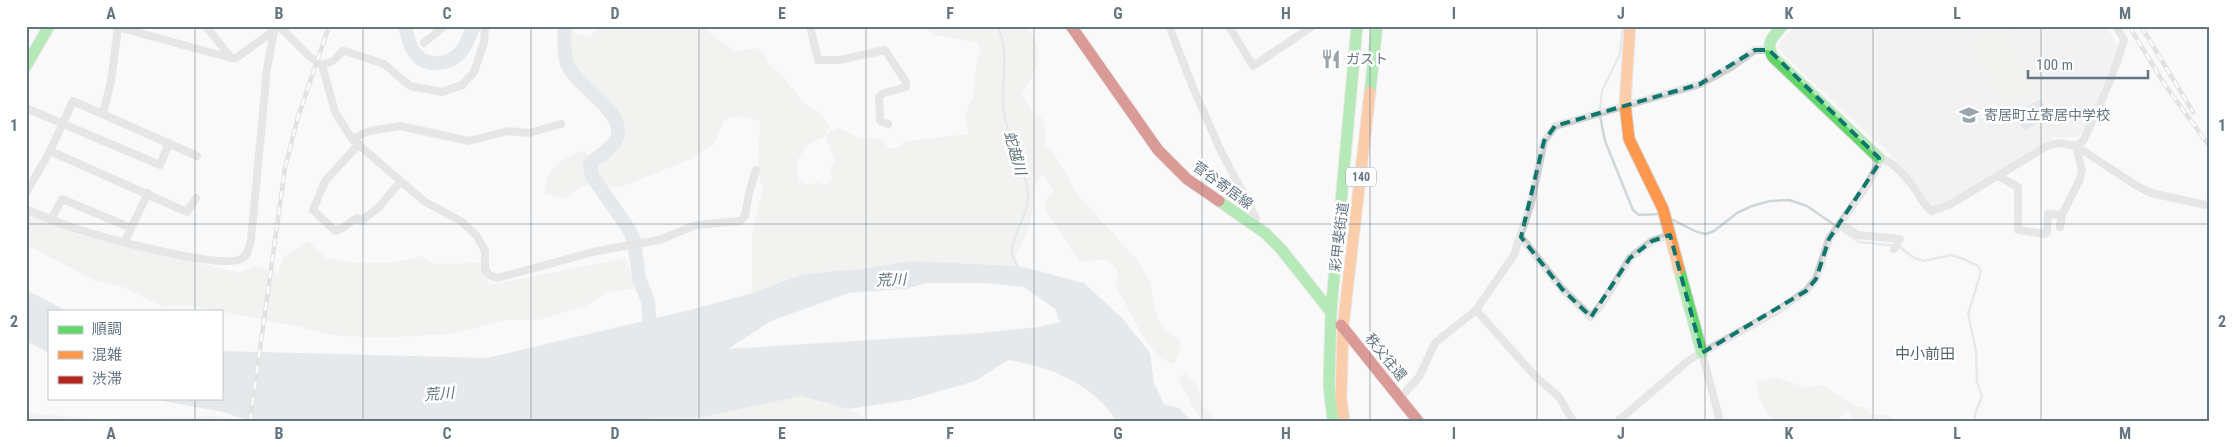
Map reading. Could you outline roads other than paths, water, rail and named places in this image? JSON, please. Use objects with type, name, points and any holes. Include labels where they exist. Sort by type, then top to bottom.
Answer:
[{"type":"main road","points":[[26,66],[49,26]]},
{"type":"main road","name":"菅谷寄居線","points":[[1071,26],[1158,150],[1187,179],[1265,233],[1331,312]]},
{"type":"main road","name":"彩甲斐街道","points":[[1333,421],[1329,386],[1331,312],[1357,26]]},
{"type":"main road","name":"彩甲斐街道","points":[[1344,421],[1341,396],[1343,327],[1358,208],[1377,26]]},
{"type":"main road","points":[[1630,26],[1625,104],[1629,139],[1659,200],[1702,353]]},
{"type":"main road","points":[[1782,26],[1769,42],[1769,50],[1773,57],[1879,158]]},
{"type":"main road","points":[[1342,207],[1358,208]]},
{"type":"main road","name":"秩父往還","points":[[1331,312],[1418,421]]},
{"type":"street","points":[[206,26],[231,58]]},
{"type":"street","points":[[424,43],[444,26]]},
{"type":"street","points":[[810,26],[818,60],[840,60],[884,50],[906,82],[906,87],[884,93],[879,97],[880,121],[888,124]]},
{"type":"street","points":[[1169,26],[1220,149],[1256,218],[1254,226]]},
{"type":"street","points":[[1228,26],[1253,66],[1313,26]]},
{"type":"street","points":[[2076,146],[2084,141],[2106,94],[2121,52],[2124,40],[2116,26]]},
{"type":"street","points":[[103,114],[111,81],[116,27],[231,58],[236,58],[277,28]]},
{"type":"street","points":[[277,28],[322,66],[335,112],[356,142],[400,182],[432,207],[461,221],[477,236],[485,250],[485,269],[489,275],[497,278],[628,245],[659,240],[696,226],[740,221],[745,216],[756,170]]},
{"type":"street","points":[[26,209],[87,232],[186,256],[222,262],[234,262],[243,258],[248,251],[267,69],[277,28]]},
{"type":"street","points":[[322,66],[333,62],[343,51],[348,52],[384,64],[410,86],[442,92],[462,85],[474,72],[484,42],[481,28]]},
{"type":"street","points":[[1400,398],[1419,377],[1435,343],[1476,310],[1514,254],[1533,195],[1544,141],[1555,126],[1625,104],[1700,84],[1731,67],[1754,50],[1769,50]]},
{"type":"street","points":[[26,193],[50,151],[73,102],[197,156]]},
{"type":"street","points":[[26,108],[160,166],[169,143]]},
{"type":"street","points":[[400,182],[379,206],[361,221],[357,218],[335,231],[313,210],[325,182],[356,142],[369,131],[400,126],[468,142],[508,131],[529,133],[561,124]]},
{"type":"street","points":[[1618,421],[1672,372],[1777,311],[1806,291],[1816,279],[1829,239],[1866,186],[1878,165],[1879,158],[1888,160],[1914,187],[1928,209],[1932,211],[1949,205],[2047,146],[2058,143],[2076,146],[2137,186],[2152,193],[2210,206]]},
{"type":"street","points":[[2060,227],[2062,216],[2080,179],[2082,170],[2076,146]]},
{"type":"street","points":[[50,151],[187,212],[196,198]]},
{"type":"street","points":[[1998,176],[2018,187],[2018,230],[2044,234],[2047,232],[2048,214],[2062,216]]},
{"type":"street","points":[[125,241],[148,193]]},
{"type":"street","points":[[51,220],[62,199],[131,228]]},
{"type":"street","points":[[1840,223],[1858,235],[1900,239],[1894,249]]},
{"type":"street","points":[[1520,237],[1562,289],[1591,317],[1604,301],[1630,258],[1652,241],[1670,235]]},
{"type":"street","points":[[1476,310],[1518,358],[1559,397],[1573,421]]},
{"type":"street","points":[[1702,353],[1720,421]]},
{"type":"water","points":[[2040,99],[2050,116],[2024,131],[2014,114]]},
{"type":"water","name":"荒川","points":[[912,261],[1019,266],[1084,283],[1123,319],[1150,353],[1154,383],[1164,404],[1179,408],[1191,421],[1116,421],[1095,396],[1069,379],[1039,367],[1008,360],[975,381],[909,400],[848,409],[801,396],[705,417],[583,421],[250,421],[223,412],[157,400],[222,400],[222,351],[487,358],[690,310],[752,293],[803,274],[861,269]],"holes":[[[926,283],[984,283],[1024,287],[1055,309],[1060,322],[1038,327],[981,333],[728,349],[771,321],[849,293],[906,289]]]},
{"type":"water","points":[[26,290],[65,310],[48,310],[48,352],[26,341]]},
{"type":"waterway","points":[[405,26],[409,43],[418,57],[436,63],[448,61],[459,54],[474,26]]},
{"type":"waterway","points":[[565,26],[564,44],[566,61],[579,80],[599,99],[615,119],[618,130],[614,144],[590,164],[592,176],[628,228],[634,240],[639,279],[648,301],[651,337]]},
{"type":"waterway","name":"蛇越川","points":[[997,26],[1004,47],[1004,113],[1009,134],[1025,177],[1028,199],[1025,213],[1013,244],[1012,254],[1018,268]]},
{"type":"waterway","points":[[1600,110],[1602,91],[1620,54],[1623,26]]},
{"type":"waterway","points":[[1600,116],[1605,141],[1633,210],[1639,215],[1660,214]]},
{"type":"waterway","points":[[1669,218],[1697,232],[1706,234],[1714,231],[1737,213],[1752,206],[1770,201],[1789,200],[1807,206],[1859,242],[1898,246],[1913,257],[1923,261],[1951,255],[1978,266],[1981,272],[1968,314],[1976,351],[1977,382],[1982,396],[1975,414],[1975,421]]},
{"type":"railway","points":[[250,421],[285,168],[298,117],[329,26]]},
{"type":"railway","points":[[2129,26],[2165,85],[2210,147]]},
{"type":"railway","points":[[2141,26],[2193,112]]},
{"type":"place","name":"ガスト","points":[[1331,59]]},
{"type":"place","name":"寄居町立寄居中学校","points":[[1969,115]]},
{"type":"district","name":"中小前田","points":[[1925,354]]}]
